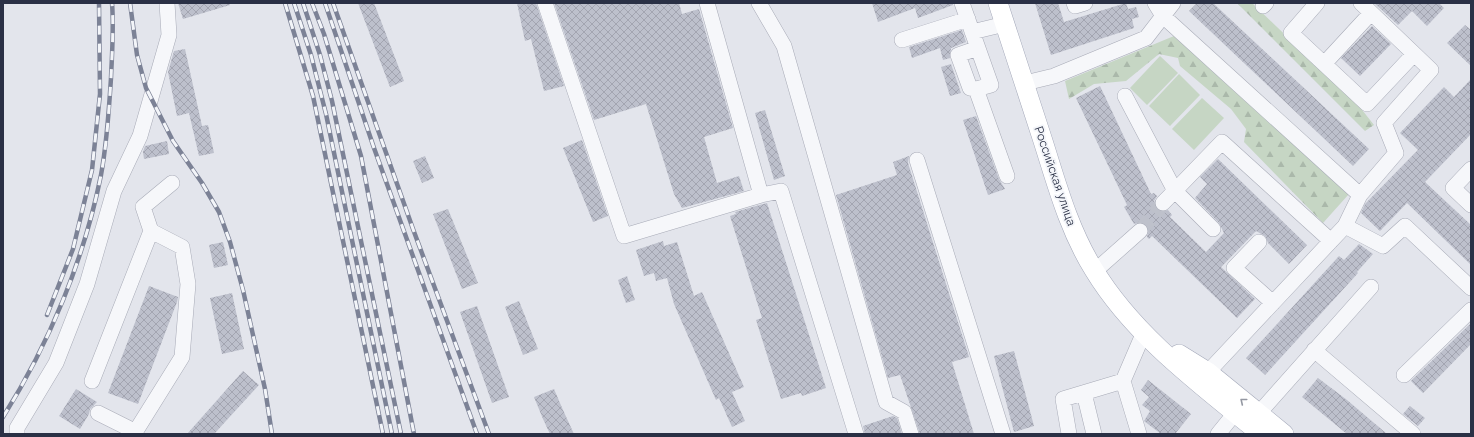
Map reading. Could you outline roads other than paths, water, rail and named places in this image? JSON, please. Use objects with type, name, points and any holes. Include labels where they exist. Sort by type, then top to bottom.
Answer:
[{"type":"main road","name":"Российская улица","points":[[998,3],[1060,195],[1081,248],[1094,271],[1114,298],[1144,332],[1198,383],[1261,434]]},
{"type":"main road","name":"Российская улица","points":[[1144,332],[1208,372],[1284,434]]},
{"type":"street","points":[[17,434],[17,428],[56,363],[87,284],[114,191],[140,136],[169,34],[167,3]]},
{"type":"street","points":[[544,3],[624,236],[761,195],[781,191],[856,434]]},
{"type":"street","points":[[707,3],[761,195]]},
{"type":"street","points":[[759,3],[784,46],[886,402],[904,412],[911,434]]},
{"type":"street","points":[[962,3],[970,26],[978,48],[991,85],[976,89],[970,88],[958,55],[978,48]]},
{"type":"street","points":[[1074,3],[1075,6],[1085,3]]},
{"type":"street","points":[[1025,83],[1054,76],[1146,38],[1159,10],[1173,3]]},
{"type":"street","points":[[1317,3],[1291,33],[1386,121]]},
{"type":"street","points":[[1208,372],[1345,226],[1360,195],[1396,153],[1384,123],[1431,70],[1366,8],[1324,64]]},
{"type":"street","points":[[1159,10],[1360,195]]},
{"type":"street","points":[[902,40],[970,26],[1005,24]]},
{"type":"street","points":[[1367,104],[1414,54]]},
{"type":"street","points":[[976,89],[1007,176]]},
{"type":"street","points":[[1125,96],[1175,191],[1213,229]]},
{"type":"street","points":[[1163,203],[1222,142],[1331,241]]},
{"type":"street","points":[[917,160],[1003,434]]},
{"type":"street","points":[[1471,169],[1453,188],[1471,205]]},
{"type":"street","points":[[92,381],[151,231],[143,207],[172,183]]},
{"type":"street","points":[[1345,226],[1383,246],[1405,226],[1471,288]]},
{"type":"street","points":[[98,413],[135,433],[182,357],[188,284],[182,247],[151,231]]},
{"type":"street","points":[[1094,271],[1140,231]]},
{"type":"street","points":[[1259,242],[1234,268],[1273,303]]},
{"type":"street","points":[[1259,413],[1371,287]]},
{"type":"street","points":[[1404,375],[1471,310]]},
{"type":"street","points":[[1139,434],[1123,381],[1144,332]]},
{"type":"street","points":[[1314,350],[1413,434]]},
{"type":"street","points":[[1069,434],[1063,399],[1123,381]]},
{"type":"street","points":[[1084,393],[1094,434]]},
{"type":"street","points":[[1218,434],[1235,413]]},
{"type":"tunnel","points":[[1140,231],[1163,203]]},
{"type":"railway","points":[[47,315],[73,249],[92,170],[100,94],[99,3]]},
{"type":"railway","points":[[3,417],[20,389],[50,331],[75,270],[94,207],[101,175],[108,126],[113,40],[112,3]]},
{"type":"railway","points":[[130,3],[137,55],[146,88],[173,141],[202,183],[219,212],[230,242],[243,290],[265,389],[272,434]]},
{"type":"railway","points":[[285,3],[313,96],[383,434]]},
{"type":"railway","points":[[294,3],[311,55],[326,114],[392,434]]},
{"type":"railway","points":[[303,3],[320,55],[332,101],[401,434]]},
{"type":"railway","points":[[312,3],[324,34],[361,156],[414,434]]},
{"type":"railway","points":[[325,3],[374,148],[477,434]]},
{"type":"railway","points":[[333,3],[413,229],[489,434]]}]
